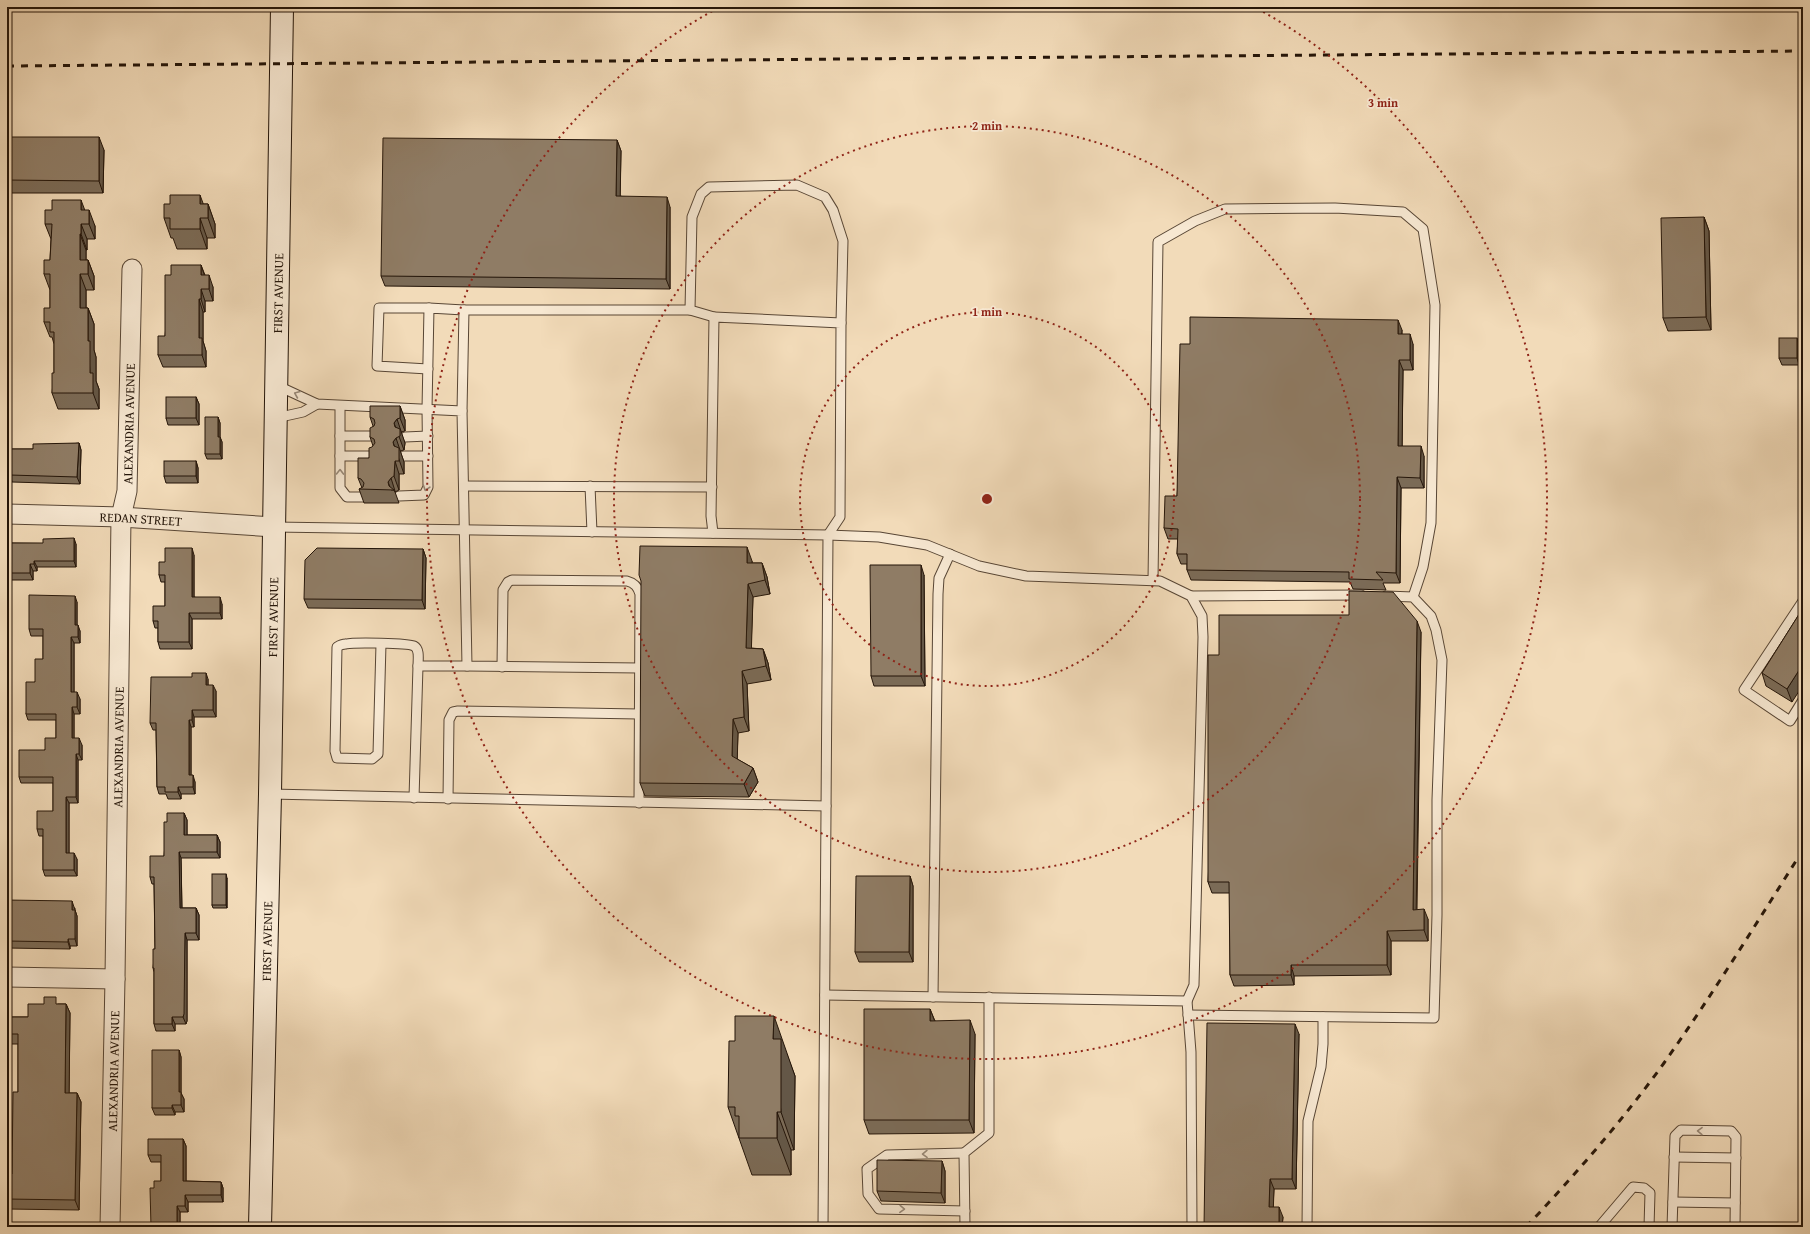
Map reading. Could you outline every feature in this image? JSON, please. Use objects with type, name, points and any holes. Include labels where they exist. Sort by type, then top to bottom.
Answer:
[{"type":"main road","name":"FIRST AVENUE","points":[[260,1227],[270,794],[282,7]]},
{"type":"street","name":"ALEXANDRIA AVENUE","points":[[110,1227],[121,517],[127,491],[132,268]]},
{"type":"street","name":"REDAN STREET","points":[[7,514],[121,517],[274,527]]},
{"type":"street","points":[[7,976],[115,979]]},
{"type":"lane","points":[[690,310],[692,217],[701,194],[709,187],[797,185],[825,197],[833,210],[843,241],[840,517],[828,535],[823,1227]]},
{"type":"lane","points":[[1153,580],[1158,242],[1195,221],[1225,209],[1335,208],[1403,212],[1423,229],[1435,305],[1431,522],[1423,567],[1413,597]]},
{"type":"lane","points":[[428,369],[377,366],[379,308],[464,310],[690,310],[714,317],[841,324]]},
{"type":"lane","points":[[399,496],[424,495],[428,487],[427,409],[429,308]]},
{"type":"lane","points":[[464,310],[462,411],[467,666]]},
{"type":"lane","points":[[713,533],[712,487],[714,317]]},
{"type":"lane","points":[[276,385],[317,404],[462,411]]},
{"type":"lane","points":[[276,418],[303,412],[317,404]]},
{"type":"lane","points":[[340,406],[340,488],[347,497],[363,497]]},
{"type":"lane","points":[[340,436],[374,436]]},
{"type":"lane","points":[[405,437],[428,436]]},
{"type":"lane","points":[[340,456],[374,456]]},
{"type":"lane","points":[[404,456],[428,456]]},
{"type":"lane","points":[[464,486],[712,487]]},
{"type":"lane","points":[[590,486],[592,532]]},
{"type":"lane","points":[[274,527],[713,533],[879,537],[927,545],[979,566],[1026,576],[1153,580],[1160,581],[1191,596],[1413,597],[1431,616],[1436,630],[1442,660],[1437,800],[1434,1018],[1188,1015]]},
{"type":"lane","points":[[934,997],[938,594],[939,578],[950,554]]},
{"type":"lane","points":[[502,667],[503,590],[508,582],[512,580],[620,580],[633,583],[638,588],[640,594],[639,803]]},
{"type":"lane","points":[[1191,596],[1202,616],[1203,637],[1194,985],[1187,1002],[1191,1052],[1192,1227]]},
{"type":"lane","points":[[1803,601],[1744,690],[1790,720],[1803,700]]},
{"type":"lane","points":[[381,644],[378,754],[372,759],[337,758],[335,751],[337,647],[346,644],[381,644],[414,646],[417,650],[418,666],[414,798]]},
{"type":"lane","points":[[418,666],[639,668]]},
{"type":"lane","points":[[448,799],[449,720],[453,712],[639,714]]},
{"type":"lane","points":[[270,794],[826,806]]},
{"type":"lane","points":[[825,995],[1187,1002]]},
{"type":"lane","points":[[965,1211],[879,1209],[868,1194],[867,1169],[887,1155],[964,1153],[989,1133],[989,997]]},
{"type":"lane","points":[[1307,1227],[1308,1121],[1321,1067],[1323,1016]]},
{"type":"lane","points":[[1672,1227],[1675,1136],[1682,1130],[1731,1131],[1736,1137],[1735,1227]]},
{"type":"lane","points":[[964,1153],[965,1227]]},
{"type":"lane","points":[[1674,1157],[1736,1158]]},
{"type":"lane","points":[[1599,1227],[1633,1187],[1644,1188],[1650,1193],[1649,1227]]},
{"type":"lane","points":[[1673,1202],[1735,1203]]},
{"type":"building","points":[[1800,77],[1803,77],[1803,130],[1800,130]]},
{"type":"building","points":[[7,137],[99,137],[99,181],[7,180]]},
{"type":"building","points":[[383,138],[617,140],[616,196],[667,197],[666,279],[381,276]]},
{"type":"building","points":[[170,195],[200,195],[200,204],[208,204],[208,218],[200,218],[200,229],[170,229],[170,218],[164,218],[164,204],[170,204]]},
{"type":"building","points":[[52,200],[81,200],[81,210],[89,210],[89,224],[81,224],[80,234],[80,260],[88,260],[88,274],[80,274],[80,308],[88,308],[88,341],[90,341],[90,373],[93,373],[93,393],[52,393],[52,373],[54,373],[54,332],[50,332],[50,322],[44,322],[44,308],[50,308],[50,274],[44,274],[44,260],[50,260],[52,224],[45,224],[45,210],[52,210]]},
{"type":"building","points":[[1704,217],[1706,317],[1663,318],[1661,218]]},
{"type":"building","points":[[171,265],[201,265],[201,275],[209,275],[209,289],[201,289],[201,299],[199,299],[199,338],[202,338],[202,355],[158,355],[158,336],[165,336],[165,275],[171,275]]},
{"type":"building","points":[[1190,317],[1398,320],[1398,334],[1410,334],[1410,360],[1399,360],[1398,446],[1421,446],[1420,478],[1397,477],[1396,573],[1376,572],[1383,580],[1349,579],[1349,572],[1187,570],[1187,554],[1177,554],[1178,529],[1164,528],[1165,496],[1177,496],[1180,344],[1190,344]]},
{"type":"building","points":[[1779,338],[1797,338],[1797,358],[1779,358]]},
{"type":"building","points":[[166,397],[196,397],[196,418],[166,418]]},
{"type":"building","points":[[370,406],[400,406],[400,418],[394,423],[395,427],[400,429],[400,436],[393,442],[394,446],[399,448],[399,461],[395,461],[394,476],[388,482],[389,486],[394,490],[359,489],[363,487],[364,483],[358,478],[358,458],[369,458],[369,448],[375,443],[374,439],[370,437],[370,428],[374,426],[375,423],[374,419],[370,417]]},
{"type":"building","points":[[205,417],[218,417],[220,454],[205,454]]},
{"type":"building","points":[[79,443],[77,477],[10,475],[10,470],[7,470],[7,449],[33,449],[33,444]]},
{"type":"building","points":[[164,461],[196,461],[196,476],[164,476]]},
{"type":"building","points":[[74,538],[74,561],[34,561],[34,564],[30,564],[30,573],[7,573],[7,543],[43,543],[43,539]]},
{"type":"building","points":[[640,546],[747,547],[747,563],[762,563],[765,580],[748,584],[746,648],[763,649],[766,666],[742,671],[744,717],[733,719],[732,756],[753,768],[744,784],[640,783]]},
{"type":"building","points":[[165,548],[192,548],[192,597],[220,597],[220,613],[189,613],[189,642],[158,642],[158,621],[153,621],[153,606],[165,606],[165,575],[159,575],[159,562],[165,562]]},
{"type":"building","points":[[317,548],[423,549],[422,600],[304,599],[305,560]]},
{"type":"building","points":[[870,565],[921,565],[921,676],[871,676]]},
{"type":"building","points":[[1349,591],[1393,592],[1417,621],[1413,910],[1424,909],[1424,930],[1387,931],[1387,965],[1291,965],[1291,975],[1230,975],[1229,882],[1208,882],[1208,655],[1219,655],[1219,615],[1349,615]]},
{"type":"building","points":[[29,595],[75,596],[75,625],[78,625],[78,637],[71,637],[71,692],[77,692],[77,707],[72,707],[72,738],[79,738],[79,754],[76,754],[76,797],[66,797],[66,853],[74,853],[74,870],[43,870],[43,829],[37,829],[37,811],[53,811],[53,777],[19,777],[19,750],[45,750],[45,738],[56,738],[56,714],[26,714],[26,682],[35,682],[35,659],[43,659],[43,629],[29,629]]},
{"type":"building","points":[[1803,608],[1803,664],[1787,689],[1762,673]]},
{"type":"building","points":[[192,673],[206,673],[206,685],[213,685],[213,710],[192,710],[192,720],[189,720],[189,775],[193,775],[193,787],[178,787],[178,792],[165,792],[165,787],[157,787],[156,723],[150,723],[151,677],[192,677]]},
{"type":"building","points":[[167,813],[184,813],[184,835],[217,835],[217,852],[179,852],[180,908],[196,908],[196,933],[185,933],[183,1017],[172,1017],[172,1024],[154,1024],[154,877],[150,877],[150,856],[164,856],[164,822],[167,822]]},
{"type":"building","points":[[212,874],[226,874],[226,905],[212,905]]},
{"type":"building","points":[[856,876],[910,876],[909,952],[855,952]]},
{"type":"building","points":[[7,900],[72,901],[72,910],[75,910],[75,939],[68,939],[68,942],[7,941]]},
{"type":"building","points":[[44,997],[56,997],[56,1004],[66,1004],[65,1093],[77,1093],[75,1200],[7,1199],[7,1174],[12,1174],[13,1092],[18,1092],[18,1034],[7,1034],[7,1017],[28,1017],[28,1004],[44,1004]]},
{"type":"building","points":[[864,1009],[930,1009],[930,1021],[970,1020],[969,1120],[864,1120]]},
{"type":"building","points":[[735,1016],[774,1016],[773,1039],[781,1039],[781,1112],[777,1112],[777,1138],[739,1138],[739,1116],[735,1116],[735,1107],[728,1107],[729,1041],[735,1041]]},
{"type":"building","points":[[1207,1023],[1295,1024],[1292,1179],[1270,1179],[1269,1207],[1279,1207],[1279,1227],[1204,1227]]},
{"type":"building","points":[[152,1050],[179,1050],[179,1092],[181,1092],[181,1105],[172,1105],[172,1108],[152,1108]]},
{"type":"building","points":[[148,1139],[183,1139],[183,1181],[221,1182],[221,1195],[185,1195],[185,1206],[177,1206],[177,1227],[151,1227],[150,1188],[154,1188],[154,1181],[161,1181],[161,1155],[148,1155]]},
{"type":"building","points":[[877,1160],[942,1161],[941,1193],[877,1191]]},
{"type":"railway","points":[[7,66],[1803,51]]},
{"type":"railway","points":[[1526,1227],[1598,1147],[1632,1106],[1664,1063],[1717,984],[1803,850]]}]
